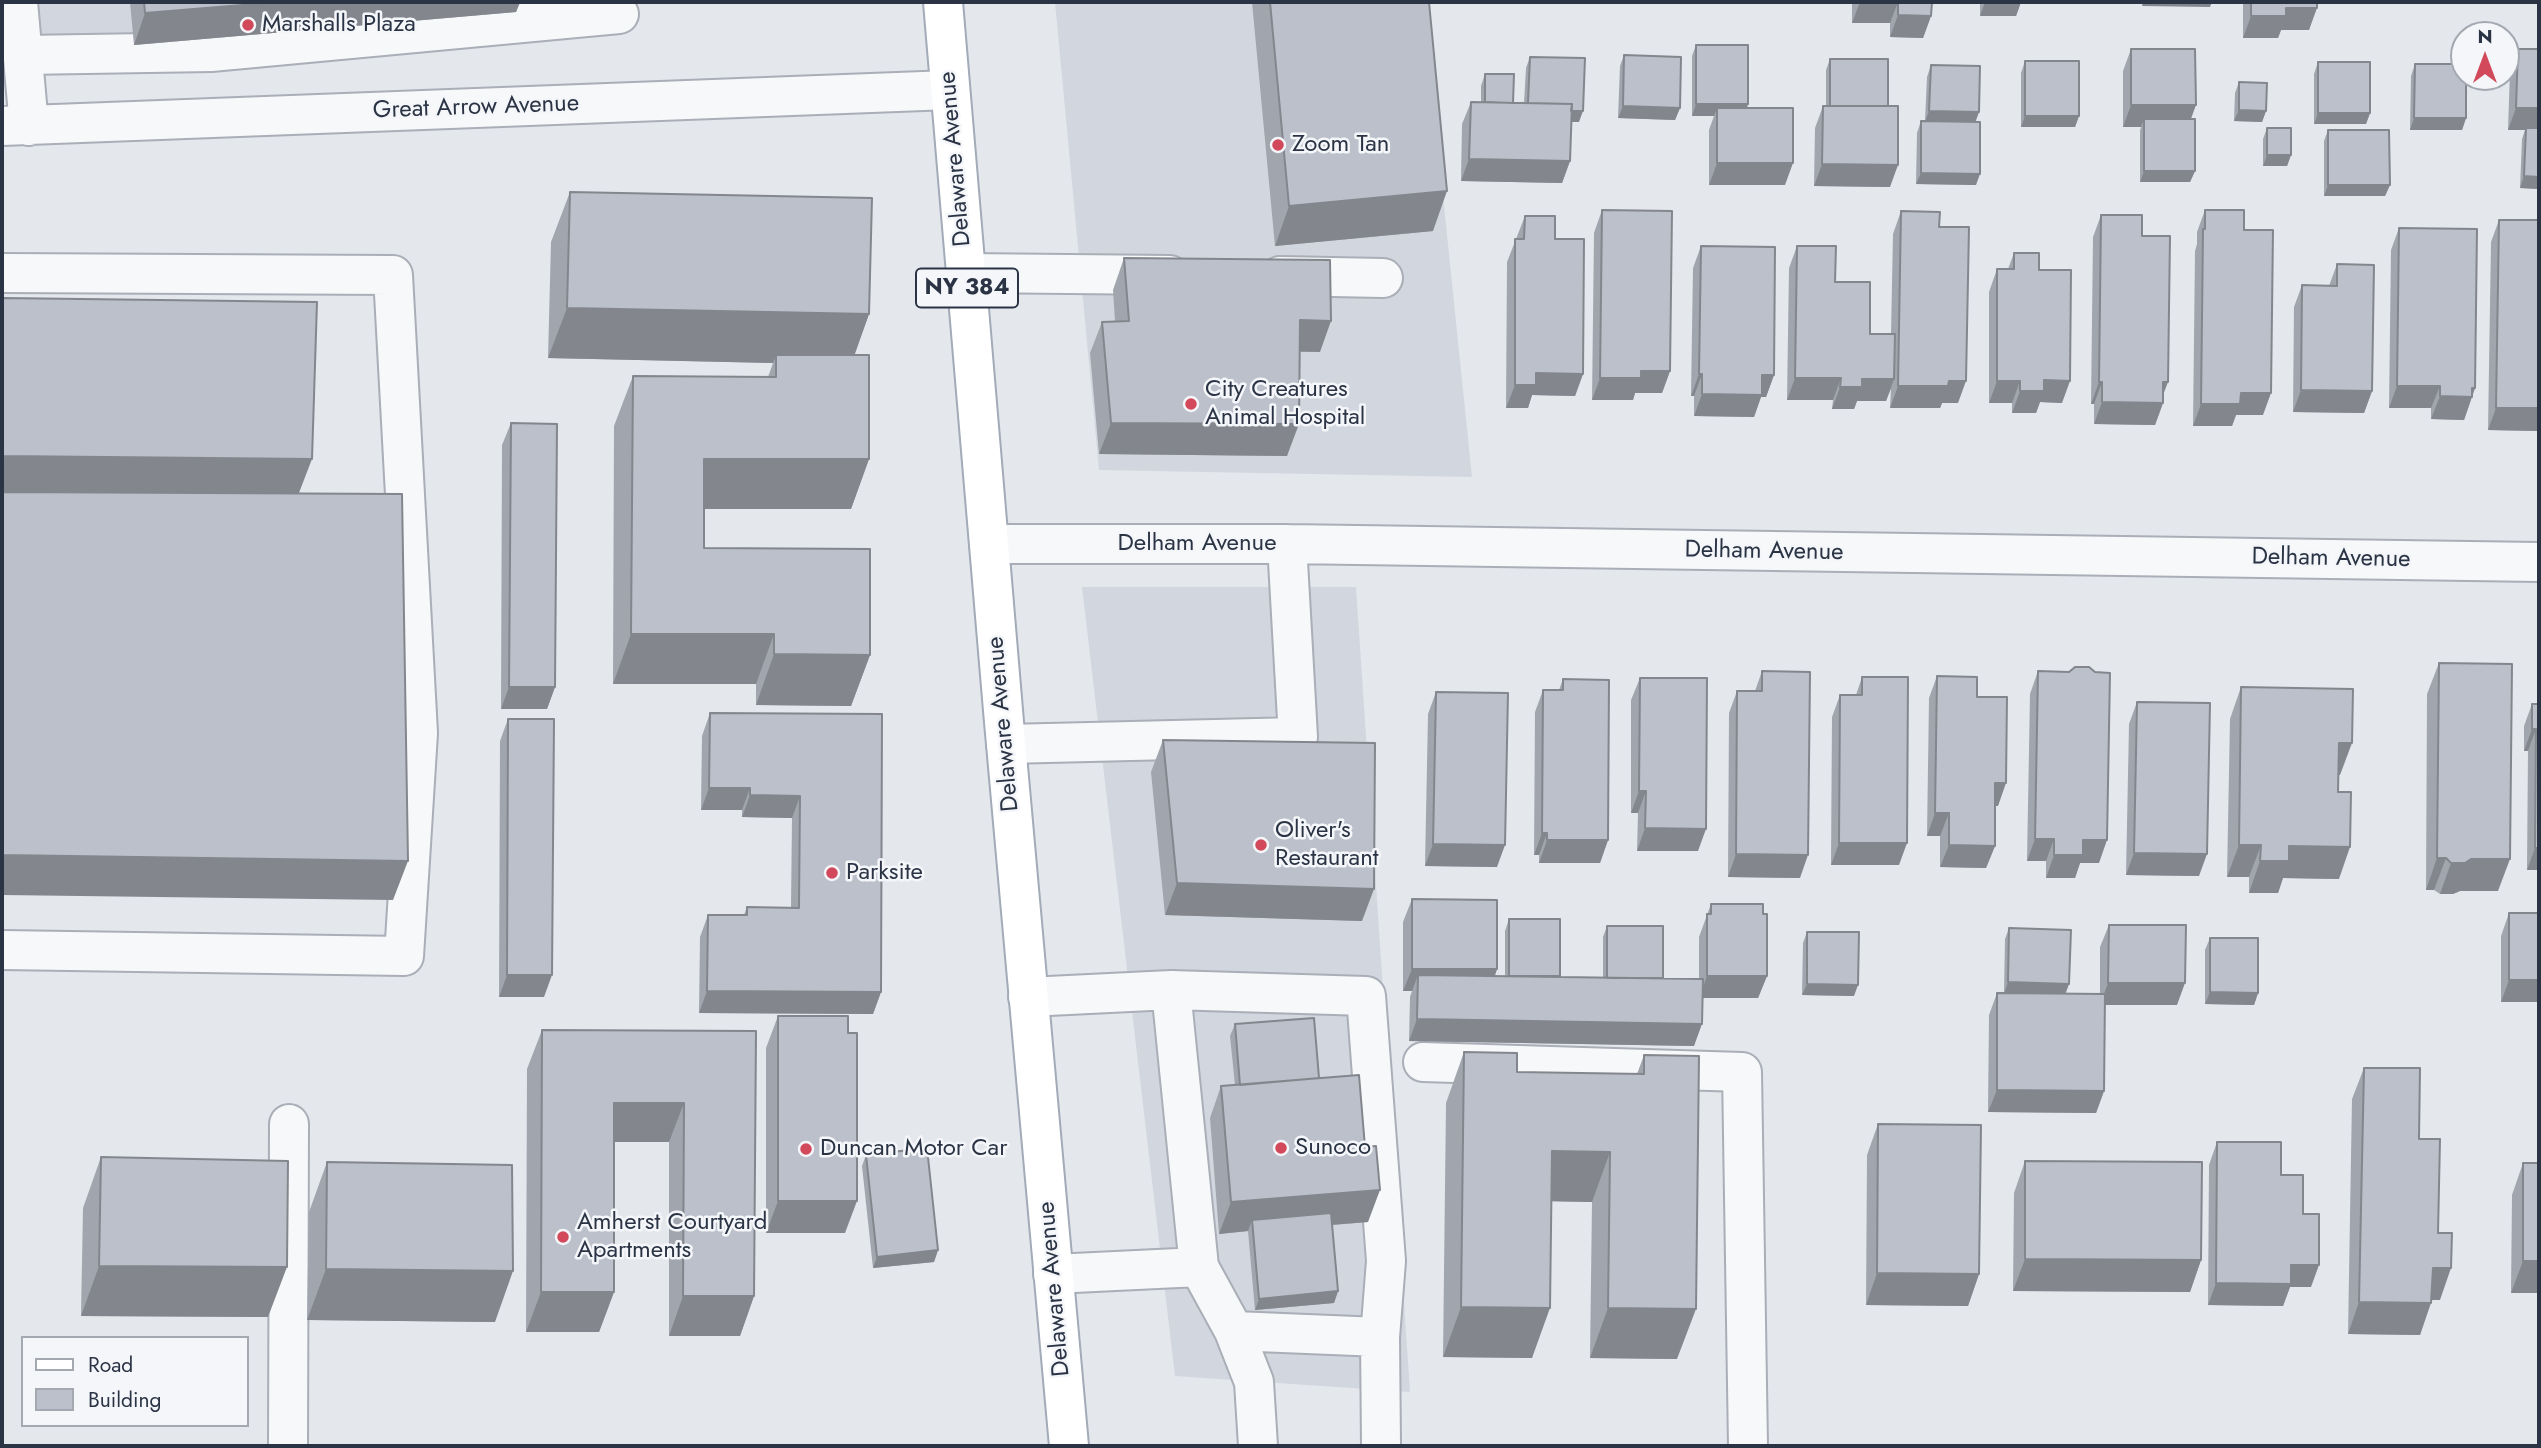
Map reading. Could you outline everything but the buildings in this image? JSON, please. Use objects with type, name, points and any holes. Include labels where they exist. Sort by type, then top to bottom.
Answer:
[{"type":"main road","name":"Delaware Avenue","points":[[943,2],[1069,1446]]},
{"type":"street","points":[[15,126],[23,55],[18,2]]},
{"type":"street","points":[[23,55],[211,52],[619,14]]},
{"type":"street","name":"Great Arrow Avenue","points":[[15,126],[950,90]]},
{"type":"street","points":[[2,273],[393,275],[418,733],[404,956],[2,950]]},
{"type":"street","points":[[966,273],[1206,275]]},
{"type":"street","points":[[1247,276],[1383,278]]},
{"type":"street","name":"Delham Avenue","points":[[989,544],[1287,544],[2539,562]]},
{"type":"street","points":[[1006,744],[1298,737],[1287,544]]},
{"type":"street","points":[[1171,990],[1199,1267],[1234,1331],[1254,1382],[1258,1446]]},
{"type":"street","points":[[1028,997],[1171,990],[1366,996],[1385,1261],[1380,1337],[1381,1446]]},
{"type":"street","points":[[1423,1062],[1742,1072],[1748,1446]]},
{"type":"street","points":[[288,1446],[289,1124]]},
{"type":"street","points":[[1053,1274],[1199,1267]]},
{"type":"street","points":[[1234,1331],[1380,1337]]},
{"type":"shaded area","points":[[2,2],[660,2],[212,47],[2,49]]},
{"type":"shaded area","points":[[1055,2],[1423,2],[1472,477],[1099,470]]},
{"type":"shaded area","points":[[1082,587],[1356,587],[1410,1392],[1175,1376]]},
{"type":"place","name":"Marshalls Plaza","points":[[248,25]]},
{"type":"place","name":"Zoom Tan","points":[[1278,145]]},
{"type":"place","name":"City Creatures Animal Hospital","points":[[1191,404]]},
{"type":"place","name":"Oliver's Restaurant","points":[[1261,845]]},
{"type":"place","name":"Parksite","points":[[832,873]]},
{"type":"place","name":"Sunoco","points":[[1281,1148]]},
{"type":"place","name":"Duncan Motor Car","points":[[806,1149]]},
{"type":"place","name":"Amherst Courtyard Apartments","points":[[563,1237]]}]
